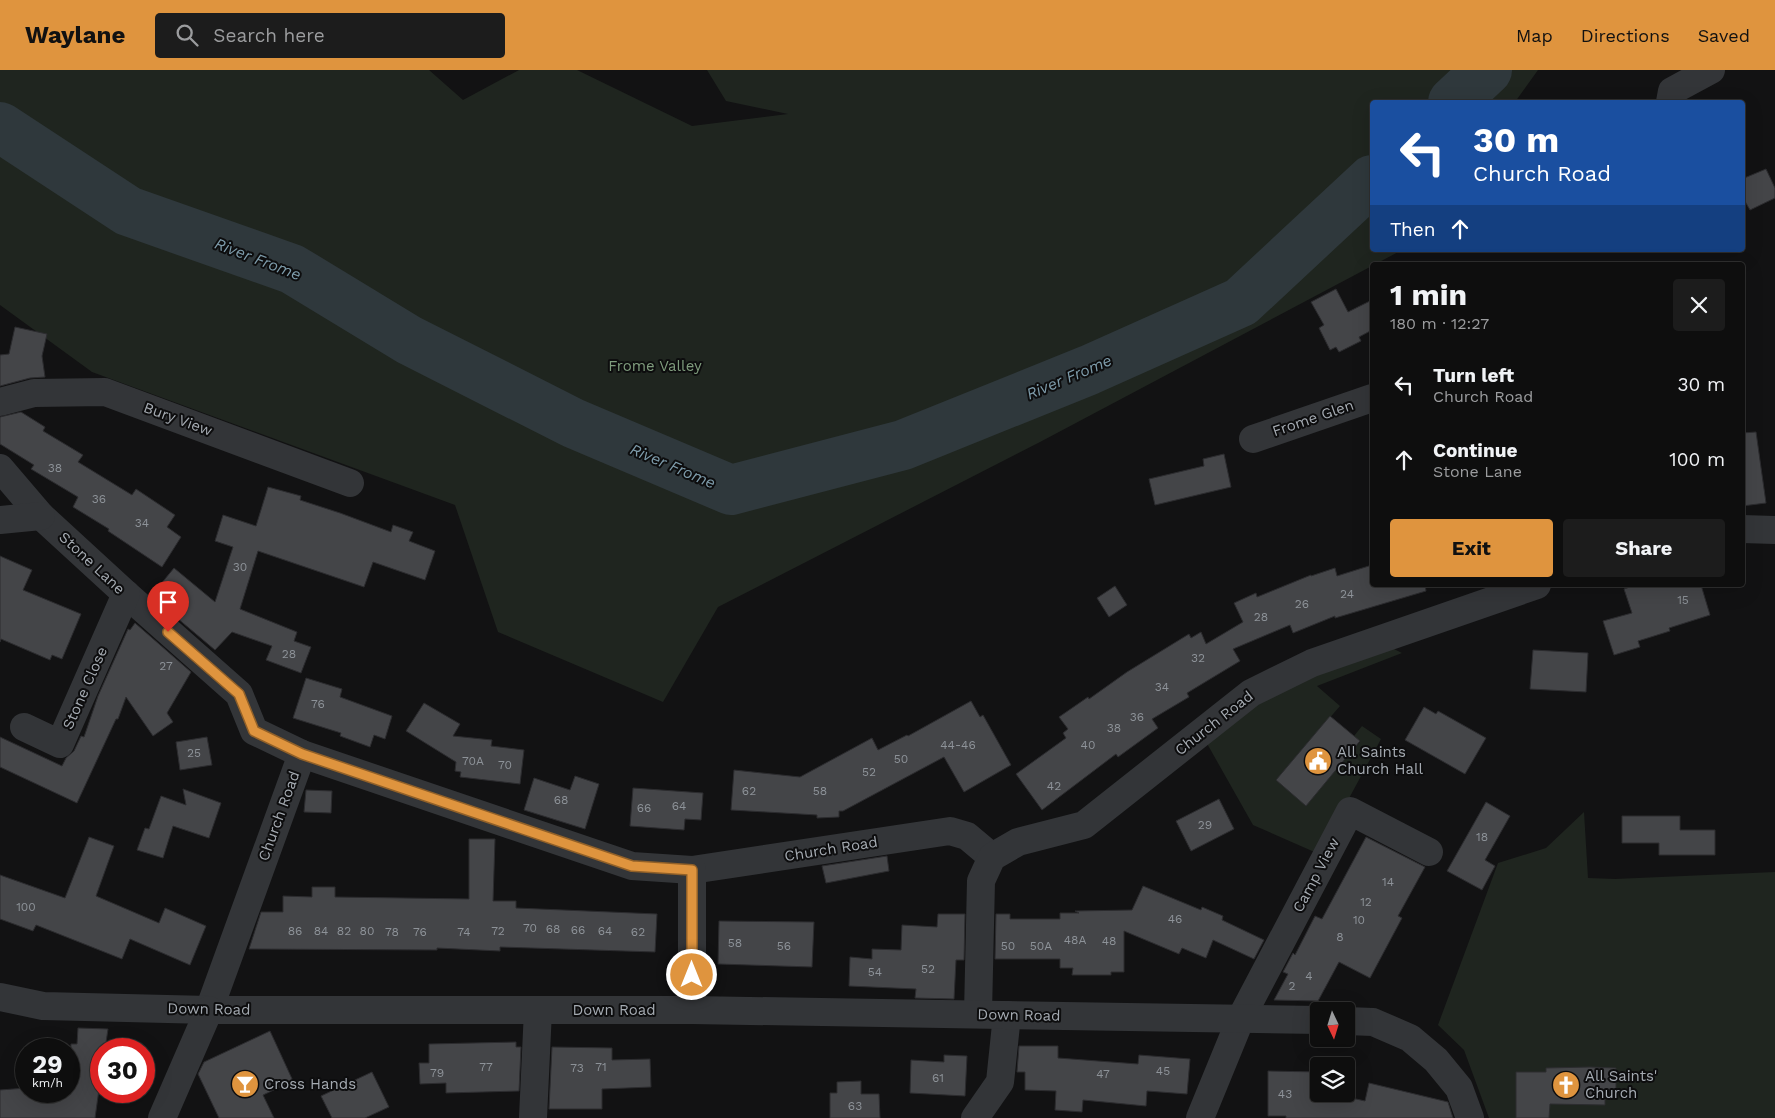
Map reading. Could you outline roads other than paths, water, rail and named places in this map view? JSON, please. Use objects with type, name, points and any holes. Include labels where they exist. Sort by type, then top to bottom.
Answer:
[{"type":"street","points":[[1670,100],[1672,91],[1711,70]]},
{"type":"street","name":"Bury View","points":[[0,402],[34,393],[105,392],[350,483]]},
{"type":"street","name":"Frome Glen","points":[[1253,439],[1370,399]]},
{"type":"street","name":"Stone Lane","points":[[0,468],[41,516],[239,694],[254,731],[302,754]]},
{"type":"street","points":[[0,520],[41,516]]},
{"type":"street","points":[[1745,529],[1775,530]]},
{"type":"street","name":"Church Road","points":[[162,1118],[209,1010],[302,754],[632,866],[692,870],[950,831],[967,836],[992,858],[1018,842],[1084,825],[1251,693],[1312,663],[1531,587]]},
{"type":"street","name":"Stone Close","points":[[24,727],[60,744],[126,594]]},
{"type":"street","name":"Camp View","points":[[1241,1018],[1350,811],[1429,852]]},
{"type":"street","points":[[978,1013],[981,881],[992,858]]},
{"type":"street","points":[[692,870],[692,1010]]},
{"type":"street","name":"Down Road","points":[[0,997],[43,1006],[209,1010],[692,1010],[978,1013],[1310,1020]]},
{"type":"street","points":[[533,1118],[538,1010]]},
{"type":"street","points":[[975,1118],[1000,1082],[1007,1015]]},
{"type":"street","points":[[1200,1118],[1241,1018]]},
{"type":"street","points":[[1355,1021],[1373,1022],[1410,1038],[1436,1060],[1459,1088],[1470,1118]]},
{"type":"waterway","name":"River Frome","points":[[1455,100],[1487,70]]},
{"type":"waterway","name":"River Frome","points":[[0,127],[128,211],[292,269],[409,340],[573,423],[731,490],[903,445],[1089,370],[1241,302],[1370,182]]},
{"type":"place","name":"All Saints Church Hall","points":[[1318,761]]},
{"type":"place","name":"Cross Hands","points":[[245,1084]]},
{"type":"place","name":"All Saints' Church","points":[[1566,1085]]},
{"type":"park label","name":"Frome Valley","points":[[655,366]]}]
